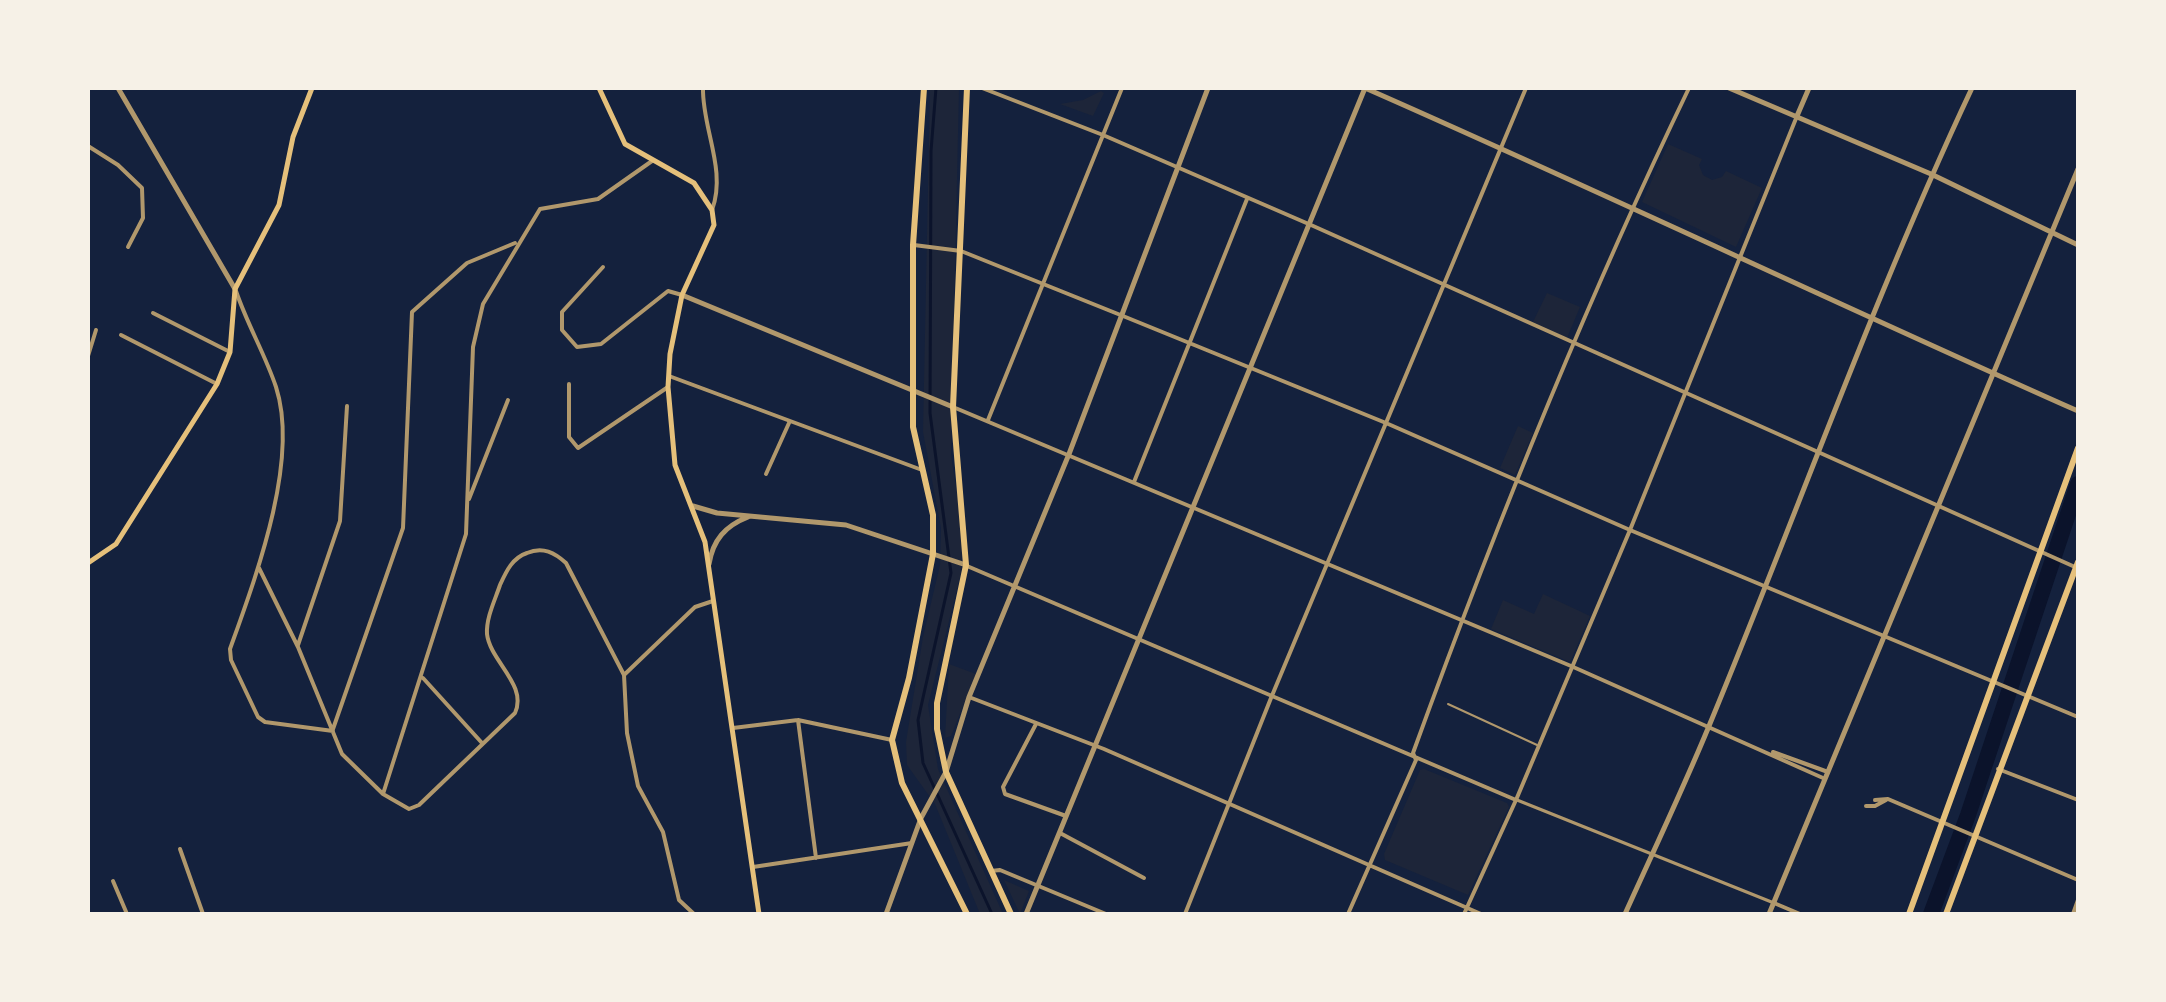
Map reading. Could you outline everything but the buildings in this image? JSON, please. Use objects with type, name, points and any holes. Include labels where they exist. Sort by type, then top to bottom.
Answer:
[{"type":"main road","points":[[88,563],[116,544],[217,384],[230,352],[235,289],[279,205],[293,137],[312,88]]},
{"type":"main road","points":[[599,88],[625,144],[694,183],[712,210],[714,225],[682,295],[668,387],[675,465],[693,506],[709,564],[759,914]]},
{"type":"main road","points":[[924,88],[913,427],[933,515],[933,554],[909,678],[892,740],[902,783],[967,914]]},
{"type":"main road","points":[[967,88],[957,251],[953,407],[966,565],[937,703],[937,729],[946,772],[1011,914]]},
{"type":"main road","points":[[1909,914],[2045,553],[2078,448]]},
{"type":"main road","points":[[1946,914],[2076,566]]},
{"type":"street","points":[[118,88],[235,289],[251,334],[277,389],[282,425],[275,509],[259,568],[230,649],[231,660],[253,709],[265,722],[333,731]]},
{"type":"street","points":[[703,88],[714,148],[716,197],[712,210]]},
{"type":"street","points":[[982,88],[1103,135],[1311,225],[2076,566]]},
{"type":"street","points":[[988,420],[1122,88]]},
{"type":"street","points":[[886,914],[921,818],[946,772],[969,697],[1069,454],[1208,88]]},
{"type":"street","points":[[1026,914],[1192,506],[1253,369],[1365,88],[1632,205],[1873,320],[2078,411]]},
{"type":"street","points":[[1185,914],[1271,698],[1446,286],[1526,88]]},
{"type":"street","points":[[1348,914],[1416,760],[1413,753],[1461,621],[1573,342],[1632,205],[1689,88]]},
{"type":"street","points":[[1729,88],[1931,174],[2078,245]]},
{"type":"street","points":[[1464,914],[1516,800],[1630,530],[1809,88]]},
{"type":"street","points":[[1625,914],[1709,726],[1763,585],[1931,174],[1972,88]]},
{"type":"street","points":[[88,146],[118,165],[142,188],[143,218],[128,247]]},
{"type":"street","points":[[383,794],[423,678],[466,534],[473,347],[488,292],[517,243],[544,207],[598,199],[652,161]]},
{"type":"street","points":[[1769,914],[2078,169]]},
{"type":"street","points":[[1134,482],[1247,199]]},
{"type":"street","points":[[333,731],[403,528],[412,312],[467,263],[517,243]]},
{"type":"street","points":[[917,246],[957,251],[1045,284],[1386,423],[1630,530],[2078,717]]},
{"type":"street","points":[[603,267],[562,312],[562,330],[577,347],[601,344],[668,291],[682,295],[988,420],[1826,775]]},
{"type":"street","points":[[153,313],[230,352]]},
{"type":"street","points":[[88,356],[96,330]]},
{"type":"street","points":[[121,335],[217,384]]},
{"type":"street","points":[[669,376],[789,423],[924,470]]},
{"type":"street","points":[[569,384],[569,437],[578,448],[668,387]]},
{"type":"street","points":[[467,505],[508,400]]},
{"type":"street","points":[[298,647],[340,521],[347,406]]},
{"type":"street","points":[[766,474],[789,423]]},
{"type":"street","points":[[693,506],[749,517],[846,525],[966,565],[1416,760],[1800,914]]},
{"type":"street","points":[[709,564],[718,538],[735,523],[749,517]]},
{"type":"street","points":[[259,568],[298,647],[342,754],[383,794],[409,809],[419,805],[515,713],[519,704],[517,692],[492,653],[487,632],[510,564],[526,553],[540,550],[555,554],[566,563],[624,675],[631,762],[638,786],[663,832],[679,900],[694,914]]},
{"type":"street","points":[[624,675],[695,607],[714,601]]},
{"type":"street","points":[[423,678],[482,743]]},
{"type":"street","points":[[969,697],[1370,864],[1481,914]]},
{"type":"street","points":[[798,720],[816,858]]},
{"type":"street","points":[[733,728],[798,720],[892,740]]},
{"type":"street","points":[[1036,724],[1003,787],[1005,794],[1066,816]]},
{"type":"street","points":[[1998,769],[2078,800]]},
{"type":"street","points":[[1866,806],[1875,806],[1888,799]]},
{"type":"street","points":[[1875,800],[1888,799],[2078,880]]},
{"type":"street","points":[[1060,833],[1144,878]]},
{"type":"street","points":[[753,867],[912,843]]},
{"type":"street","points":[[180,849],[203,914]]},
{"type":"street","points":[[991,871],[1000,870],[1106,914]]},
{"type":"street","points":[[113,881],[127,914]]},
{"type":"street","points":[[2073,914],[2078,900]]},
{"type":"lane","points":[[1448,704],[1539,746]]},
{"type":"shaded area","points":[[930,88],[959,88],[951,455],[963,531],[961,573],[928,705],[938,769],[1003,914],[980,914],[935,804],[907,765],[906,742],[923,637],[940,565],[941,528],[923,432]]},
{"type":"shaded area","points":[[1101,91],[1104,93],[1093,116],[1060,104],[1083,100]]},
{"type":"shaded area","points":[[1668,144],[1702,159],[1699,165],[1703,175],[1712,180],[1722,177],[1726,171],[1762,188],[1736,247],[1642,202]]},
{"type":"shaded area","points":[[1547,293],[1580,307],[1567,338],[1533,322]]},
{"type":"shaded area","points":[[1518,426],[1533,433],[1515,475],[1500,468]]},
{"type":"shaded area","points":[[1543,594],[1590,616],[1570,662],[1491,629],[1503,600],[1534,614]]},
{"type":"shaded area","points":[[949,664],[976,674],[951,736],[945,738]]},
{"type":"shaded area","points":[[1420,770],[1507,803],[1509,807],[1468,895],[1385,860],[1384,854]]},
{"type":"shaded area","points":[[1004,880],[1029,891],[1020,914]]},
{"type":"waterway","points":[[936,88],[931,151],[930,413],[951,573],[918,720],[923,763],[992,914]]},
{"type":"waterway","points":[[1931,914],[1968,815],[2078,484]]}]
